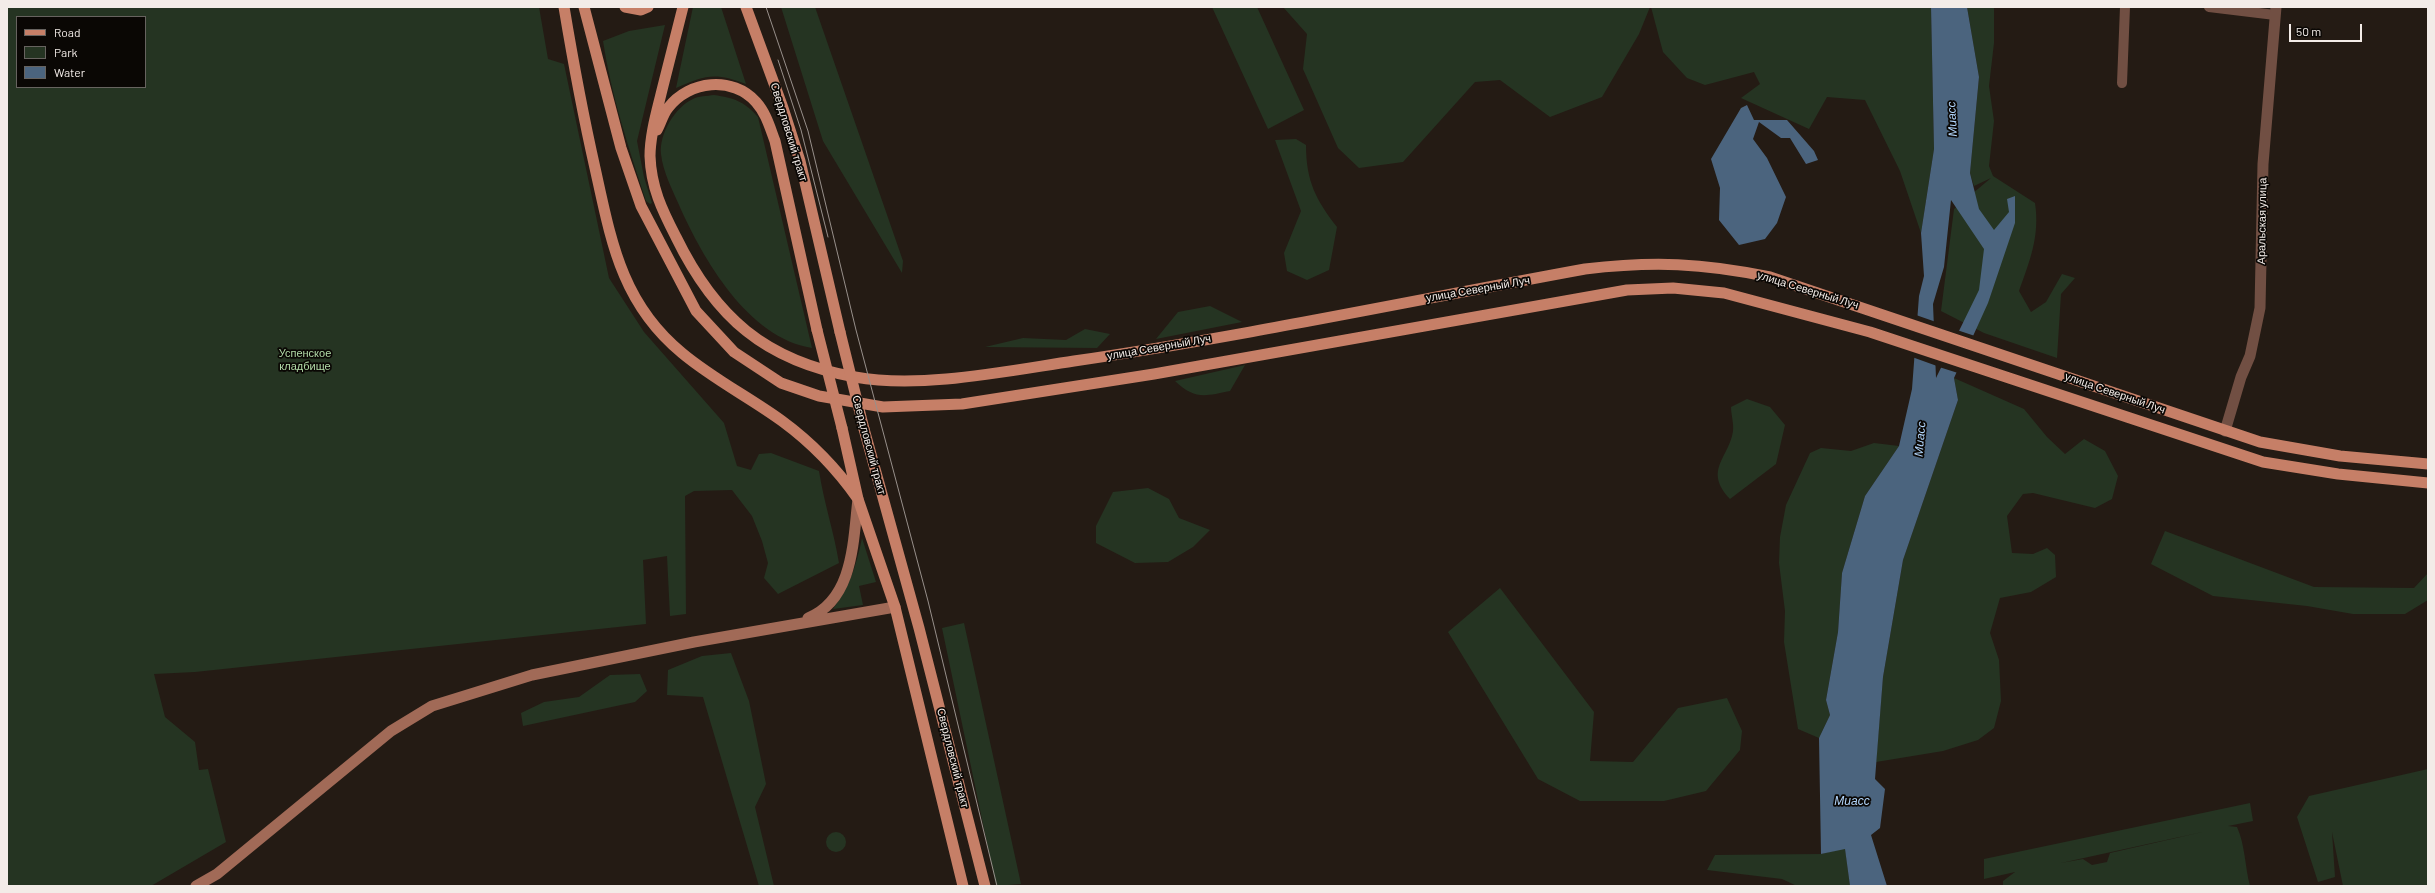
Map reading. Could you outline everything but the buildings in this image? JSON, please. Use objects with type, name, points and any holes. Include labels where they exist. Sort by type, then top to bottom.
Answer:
[{"type":"main road","name":"Свердловский тракт","points":[[564,7],[581,108],[612,245],[640,307],[656,330],[704,370],[782,422],[814,447],[845,481],[858,499]]},
{"type":"main road","name":"улица Северный Луч","points":[[584,7],[621,148],[641,206],[696,311],[734,352],[781,383],[819,396],[883,407],[962,404],[1146,376],[1428,324],[1627,290],[1673,288],[1724,293],[1870,332],[2002,377],[2263,462],[2338,474],[2428,483]]},
{"type":"main road","points":[[625,7],[641,10],[648,7]]},
{"type":"main road","points":[[650,155],[655,118],[683,7]]},
{"type":"main road","name":"Свердловский тракт","points":[[746,7],[783,108],[800,161],[864,429],[912,604],[985,886]]},
{"type":"main road","name":"Свердловский тракт","points":[[650,155],[657,131],[668,108],[687,90],[705,85],[722,84],[742,91],[756,102],[767,120],[775,141],[817,330],[858,499],[895,607],[963,886]]},
{"type":"main road","name":"улица Северный Луч","points":[[650,155],[656,197],[683,252],[711,297],[747,333],[786,357],[819,369],[856,378],[904,380],[959,377],[1130,353],[1585,269],[1634,263],[1682,263],[1725,268],[1770,277],[2260,442],[2340,456],[2428,464]]},
{"type":"main road","points":[[795,624],[817,614],[832,602],[843,585],[852,556],[858,499]]},
{"type":"main road","points":[[196,886],[217,874],[391,731],[432,706],[532,676],[795,624],[912,604]]},
{"type":"street","points":[[2122,83],[2125,7]]},
{"type":"street","points":[[2209,7],[2275,11]]},
{"type":"street","name":"Аральская улица","points":[[2225,431],[2241,377],[2250,356],[2260,308],[2263,164],[2275,11]]},
{"type":"green space","name":"Успенское кладбище","points":[[7,7],[539,7],[548,59],[564,64],[609,278],[644,332],[724,423],[737,466],[751,470],[759,454],[771,453],[819,471],[839,563],[778,594],[764,578],[768,563],[762,541],[752,516],[732,490],[694,491],[685,496],[686,614],[670,616],[667,556],[643,560],[646,624],[195,672],[154,674],[165,717],[195,742],[199,770],[208,769],[226,842],[151,886],[7,886]]},
{"type":"green space","points":[[693,7],[721,7],[746,84],[726,78],[710,77],[695,80],[676,88]]},
{"type":"green space","points":[[781,7],[815,7],[903,261],[902,273],[823,141]]},
{"type":"green space","points":[[1212,7],[1257,7],[1304,110],[1268,129]]},
{"type":"green space","points":[[1283,7],[1650,7],[1639,34],[1602,97],[1550,117],[1500,80],[1475,82],[1403,162],[1359,168],[1338,148],[1303,69],[1307,34]]},
{"type":"green space","points":[[1651,7],[1931,7],[1934,149],[1921,233],[1900,171],[1865,100],[1827,97],[1809,129],[1741,98],[1760,84],[1754,72],[1705,85],[1687,78],[1663,52]]},
{"type":"green space","points":[[1967,7],[1994,7],[1994,43],[1989,86],[1994,121],[1989,166],[1993,176],[2035,203],[2036,226],[2033,248],[2019,291],[2031,312],[2046,302],[2062,274],[2075,278],[2061,294],[2057,358],[1984,333],[1941,311],[1954,209],[1991,178],[1974,186],[1970,173],[1979,77]]},
{"type":"green space","points":[[665,25],[637,141],[644,177],[652,203],[650,204],[646,201],[621,122],[606,61],[603,41],[629,31]]},
{"type":"green space","points":[[714,95],[727,97],[738,101],[748,107],[758,117],[812,348],[789,341],[768,329],[748,313],[730,293],[701,249],[668,180],[662,161],[661,146],[670,122],[674,115],[686,103],[697,97]]},
{"type":"green space","points":[[1296,139],[1306,145],[1306,158],[1310,180],[1323,208],[1337,227],[1329,270],[1307,280],[1287,271],[1284,253],[1301,211],[1275,140]]},
{"type":"green space","points":[[1210,306],[1242,322],[1156,339],[1178,312]]},
{"type":"green space","points":[[1085,329],[1110,334],[1097,348],[985,347],[1023,338],[1066,340]]},
{"type":"green space","points":[[1245,365],[1230,391],[1207,395],[1195,394],[1182,387],[1175,381]]},
{"type":"green space","points":[[1954,378],[2024,409],[2047,437],[2065,454],[2084,439],[2105,451],[2118,476],[2112,499],[2095,508],[2033,493],[2023,494],[2007,516],[2012,553],[2033,554],[2047,548],[2055,555],[2056,577],[2031,592],[2000,598],[1990,633],[1999,660],[2001,701],[1994,728],[1978,740],[1943,751],[1876,762],[1883,677],[1903,560],[1958,400]]},
{"type":"green space","points":[[1747,399],[1770,407],[1785,425],[1776,464],[1730,499],[1722,489],[1718,472],[1731,440],[1733,431],[1731,407]]},
{"type":"green space","points":[[1874,443],[1899,446],[1865,496],[1842,573],[1838,632],[1826,700],[1830,715],[1819,738],[1798,729],[1784,642],[1785,611],[1779,563],[1780,537],[1786,505],[1810,453],[1821,448],[1851,451]]},
{"type":"green space","points":[[1148,488],[1169,499],[1179,518],[1210,530],[1193,547],[1168,562],[1135,563],[1096,543],[1096,526],[1113,492]]},
{"type":"green space","points":[[2165,531],[2314,587],[2414,588],[2428,573],[2428,600],[2405,614],[2353,614],[2307,606],[2213,596],[2151,564]]},
{"type":"green space","points":[[862,538],[876,582],[859,586],[863,605],[833,609],[844,592],[852,575]]},
{"type":"green space","points":[[1500,588],[1594,712],[1590,761],[1633,762],[1678,708],[1727,698],[1742,731],[1740,750],[1706,791],[1664,801],[1580,801],[1538,779],[1448,632]]},
{"type":"green space","points":[[964,623],[1021,884],[996,886],[942,628]]},
{"type":"green space","points":[[731,653],[749,701],[766,784],[755,807],[774,886],[759,886],[703,697],[667,695],[668,670],[702,656]]},
{"type":"green space","points":[[640,674],[647,691],[635,702],[523,726],[521,713],[544,702],[579,697],[610,675]]},
{"type":"green space","points":[[2428,769],[2428,886],[2343,886],[2332,832],[2335,877],[2318,882],[2297,817],[2309,796]]},
{"type":"green space","points":[[2250,803],[2253,821],[2228,826],[2237,827],[2240,834],[2250,886],[2003,886],[2003,881],[2015,872],[1984,879],[1984,859]],"holes":[[[2207,831],[2110,853],[2107,862],[2092,865],[2083,859],[2061,863]]]},
{"type":"green space","points":[[836,832],[843,835],[846,842],[843,849],[836,852],[829,849],[826,842],[829,835]]},
{"type":"green space","points":[[1845,848],[1850,886],[1797,886],[1782,879],[1707,870],[1715,855],[1821,854]]},
{"type":"water","name":"Миасс","points":[[1931,7],[1967,7],[1979,77],[1970,173],[1979,209],[1994,230],[2009,212],[2007,199],[2015,196],[2015,223],[1988,303],[1954,378],[1958,400],[1903,560],[1883,677],[1875,779],[1885,789],[1880,828],[1871,835],[1887,886],[1850,886],[1845,849],[1821,854],[1819,738],[1830,715],[1826,700],[1838,632],[1842,573],[1865,496],[1899,446],[1912,389],[1919,296],[1924,276],[1921,233],[1934,149]],"holes":[[[1951,200],[1984,249],[1979,290],[1936,378],[1933,304],[1944,267]]]},
{"type":"water","points":[[1747,105],[1754,120],[1787,120],[1814,151],[1818,160],[1806,164],[1790,138],[1781,138],[1759,122],[1753,139],[1767,158],[1786,197],[1777,223],[1765,239],[1739,245],[1719,220],[1720,188],[1711,159],[1741,108]]},
{"type":"pier","points":[[1916,315],[1936,322],[1937,366],[1912,357]]},
{"type":"pier","points":[[1957,330],[1975,336],[1958,373],[1939,367]]},
{"type":"tram line","points":[[766,7],[808,131],[856,330],[928,601],[997,886]]},
{"type":"tram line","points":[[778,60],[801,130],[828,237]]}]
